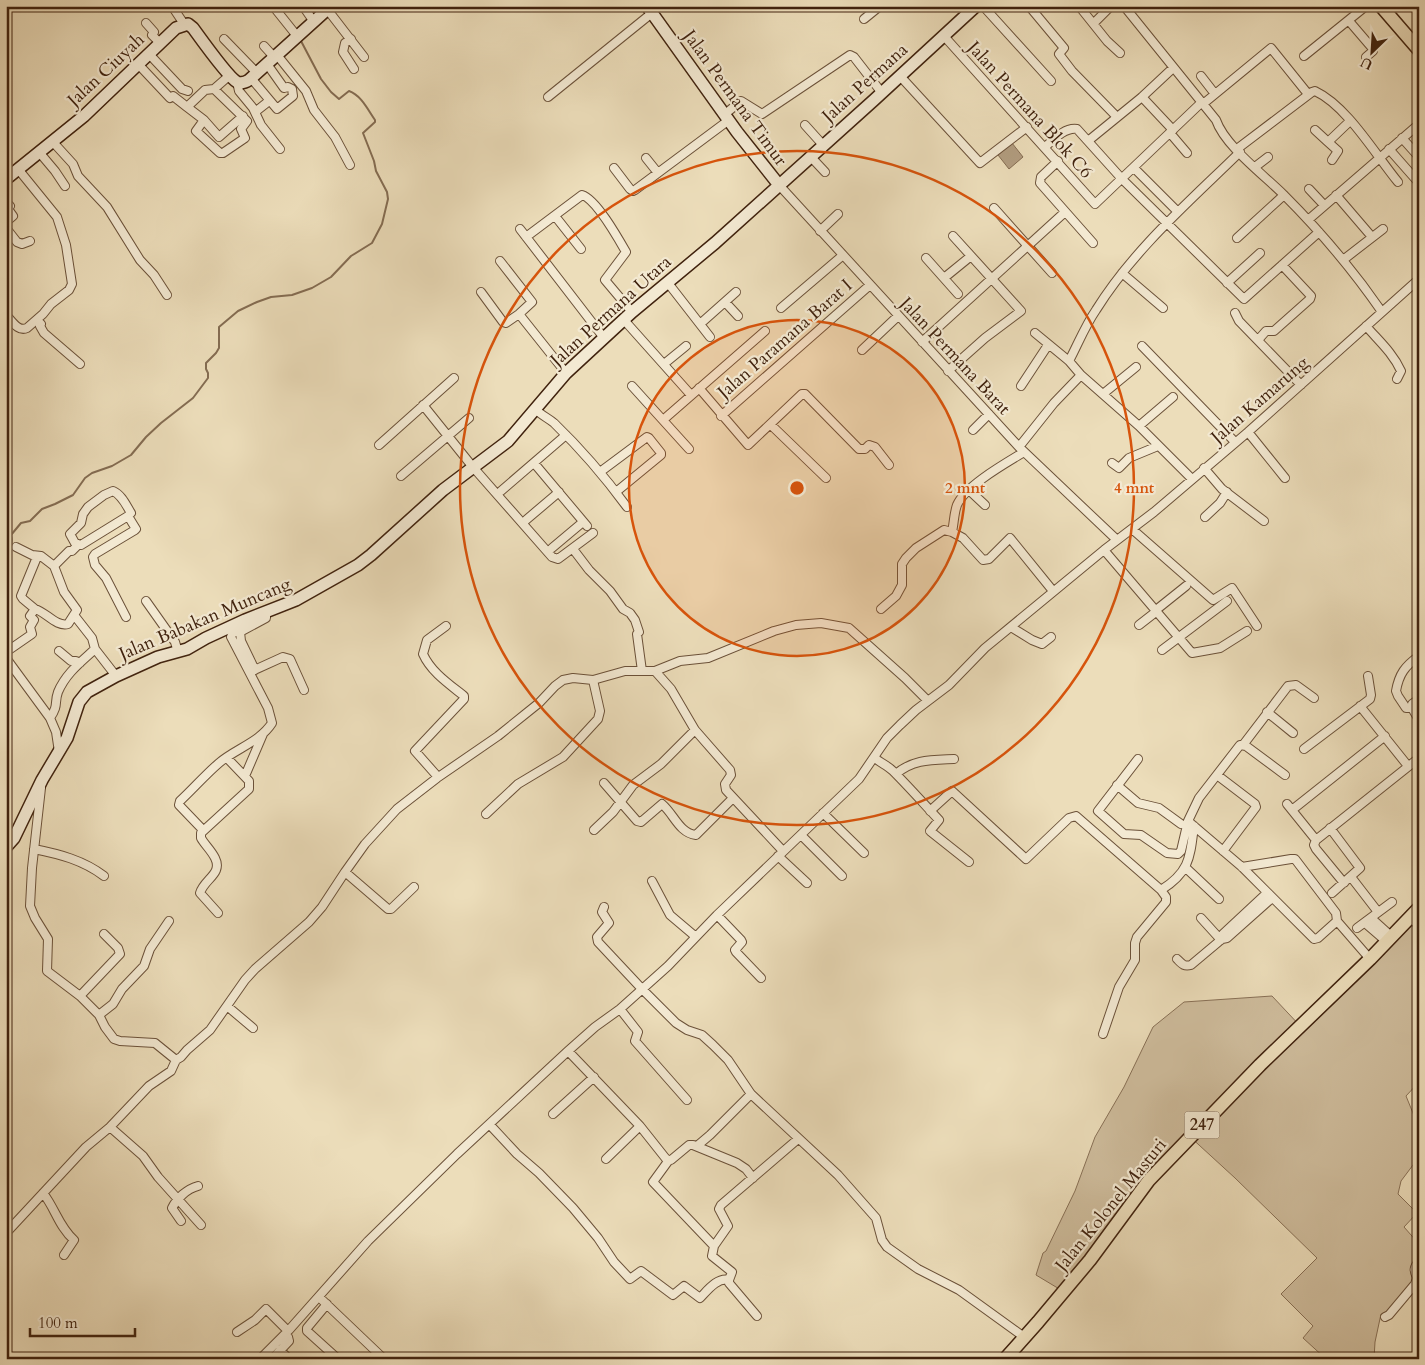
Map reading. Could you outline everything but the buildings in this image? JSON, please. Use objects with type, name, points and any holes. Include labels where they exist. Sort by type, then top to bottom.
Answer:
[{"type":"main road","points":[[1381,6],[1419,50]]},
{"type":"main road","name":"Jalan Kolonel Masturi","points":[[1005,1359],[1090,1260],[1150,1180],[1260,1065],[1389,940],[1416,917]]},
{"type":"street","points":[[172,6],[184,24],[188,24],[193,28],[277,109],[294,94],[290,88],[284,88],[273,59]]},
{"type":"street","points":[[273,6],[298,36]]},
{"type":"street","points":[[303,6],[314,22]]},
{"type":"street","points":[[864,19],[880,6]]},
{"type":"street","points":[[1029,6],[1064,48],[1059,54],[1072,71],[1118,117]]},
{"type":"street","points":[[1080,6],[1107,41],[1120,53]]},
{"type":"street","points":[[1094,23],[1111,6]]},
{"type":"street","points":[[1124,6],[1216,120],[1219,129],[1319,232],[1343,260],[1382,312]]},
{"type":"street","points":[[1304,56],[1366,6]]},
{"type":"street","points":[[982,7],[1051,82]]},
{"type":"street","name":"Jalan Permana","points":[[778,185],[882,93],[943,35],[982,7]]},
{"type":"street","points":[[187,107],[205,90],[214,89],[244,78],[273,59],[329,8],[364,56]]},
{"type":"street","points":[[548,97],[650,10]]},
{"type":"street","name":"Jalan Permana Timur","points":[[650,10],[778,185]]},
{"type":"street","points":[[1349,21],[1373,49],[1366,57]]},
{"type":"street","points":[[146,23],[154,32],[152,35],[160,43]]},
{"type":"street","name":"Jalan Ciuyah","points":[[6,179],[84,116],[176,28],[184,24]]},
{"type":"street","name":"Jalan Permana Blok C6","points":[[943,35],[1095,204],[1122,179]]},
{"type":"street","points":[[224,39],[244,78],[239,90],[255,112],[261,125],[280,149]]},
{"type":"street","points":[[351,39],[345,43],[343,52],[354,69]]},
{"type":"street","points":[[264,46],[273,59],[306,91],[314,110],[335,137],[350,166]]},
{"type":"street","points":[[1122,179],[1202,103],[1271,48],[1308,94]]},
{"type":"street","points":[[149,54],[182,89],[188,91]]},
{"type":"street","points":[[614,168],[633,191],[727,117],[741,101],[762,114],[850,55],[882,93]]},
{"type":"street","points":[[138,64],[170,98],[173,96],[204,120],[219,138],[243,116]]},
{"type":"street","points":[[1088,141],[1142,97],[1173,68]]},
{"type":"street","points":[[900,76],[980,163],[1027,127]]},
{"type":"street","points":[[1201,76],[1215,94]]},
{"type":"street","points":[[204,120],[196,131],[218,151],[223,153],[245,138],[241,129],[248,122],[214,89]]},
{"type":"street","points":[[1069,361],[1094,311],[1122,273],[1167,222],[1239,151],[1308,94],[1315,91],[1338,108],[1363,136],[1398,182]]},
{"type":"street","points":[[1142,97],[1187,153]]},
{"type":"street","points":[[255,112],[269,101]]},
{"type":"street","points":[[1328,142],[1350,121]]},
{"type":"street","points":[[1308,220],[1419,124]]},
{"type":"street","points":[[805,125],[823,145]]},
{"type":"street","points":[[1045,147],[1060,135],[1073,128],[1077,129],[1122,179],[1244,299],[1319,232]]},
{"type":"street","points":[[1315,130],[1338,151],[1332,160]]},
{"type":"street","points":[[1402,138],[1419,157]]},
{"type":"street","points":[[52,141],[73,164],[78,176],[107,207],[140,260],[154,275],[167,295]]},
{"type":"street","points":[[1389,149],[1419,183]]},
{"type":"street","points":[[39,152],[55,171],[64,186]]},
{"type":"street","points":[[810,156],[825,172]]},
{"type":"street","points":[[1255,168],[1268,157]]},
{"type":"street","points":[[646,158],[658,173]]},
{"type":"street","points":[[1058,161],[1041,177],[1040,183],[1092,243]]},
{"type":"street","points":[[1134,168],[1177,211]]},
{"type":"street","points":[[6,315],[21,330],[27,328],[51,304],[69,290],[72,284],[66,245],[56,217],[18,169]]},
{"type":"street","name":"Jalan Permana Barat","points":[[778,185],[1021,450],[1117,540]]},
{"type":"street","name":"Jalan Permana Utara","points":[[472,466],[508,441],[566,373],[628,316],[778,185]]},
{"type":"street","points":[[1310,189],[1324,205]]},
{"type":"street","points":[[526,237],[582,195],[588,198],[601,213],[626,252],[605,280],[628,316],[664,364],[691,395]]},
{"type":"street","points":[[1236,238],[1284,195]]},
{"type":"street","points":[[1336,195],[1372,237]]},
{"type":"street","points":[[6,202],[10,206],[8,209],[13,216],[6,222]]},
{"type":"street","points":[[994,208],[1052,273]]},
{"type":"street","points":[[922,342],[1065,212]]},
{"type":"street","points":[[820,231],[838,214]]},
{"type":"street","points":[[555,216],[581,249]]},
{"type":"street","points":[[6,228],[17,242],[22,244],[30,241]]},
{"type":"street","points":[[520,229],[604,338]]},
{"type":"street","points":[[1343,260],[1383,229]]},
{"type":"street","points":[[948,371],[985,338],[1021,312],[1021,309],[953,236]]},
{"type":"street","points":[[1227,283],[1260,253]]},
{"type":"street","points":[[781,308],[842,256]]},
{"type":"street","points":[[944,278],[970,256]]},
{"type":"street","points":[[926,258],[958,294]]},
{"type":"street","points":[[481,292],[504,322],[508,322],[532,302],[500,261]]},
{"type":"street","points":[[1258,340],[1266,331],[1274,332],[1311,296],[1282,264]]},
{"type":"street","points":[[1122,273],[1163,308]]},
{"type":"street","points":[[1416,281],[1419,290]]},
{"type":"street","name":"Jalan Kamarung","points":[[319,1297],[368,1242],[457,1154],[568,1050],[620,1009],[668,966],[717,915],[824,813],[864,772],[879,749],[895,730],[949,685],[985,648],[1248,432],[1416,281]]},
{"type":"street","points":[[668,283],[710,336]]},
{"type":"street","name":"Jalan Paramana Barat I","points":[[721,416],[870,285]]},
{"type":"street","points":[[700,324],[736,292]]},
{"type":"street","points":[[725,302],[738,316]]},
{"type":"street","points":[[1235,313],[1240,321],[1301,385]]},
{"type":"street","points":[[519,314],[566,373]]},
{"type":"street","points":[[862,350],[898,316]]},
{"type":"street","points":[[37,320],[41,324],[40,326],[44,333],[80,364]]},
{"type":"street","points":[[1366,326],[1392,354],[1401,370],[1397,379]]},
{"type":"street","points":[[663,420],[766,331]]},
{"type":"street","points":[[1035,333],[1069,361],[1081,375],[1139,426],[1192,478]]},
{"type":"street","points":[[1021,386],[1048,345]]},
{"type":"street","points":[[664,364],[686,346]]},
{"type":"street","points":[[1142,346],[1235,442]]},
{"type":"street","points":[[1103,394],[1136,368]]},
{"type":"street","points":[[952,532],[957,505],[970,490],[1021,450],[1054,403],[1081,375]]},
{"type":"street","points":[[378,445],[454,378]]},
{"type":"street","points":[[632,386],[688,449]]},
{"type":"street","points":[[699,388],[721,416],[748,445],[802,394],[805,394],[859,449],[864,449],[869,445],[875,447],[888,465]]},
{"type":"street","points":[[1139,426],[1173,397]]},
{"type":"street","points":[[423,406],[552,558],[558,559],[570,552],[593,533]]},
{"type":"street","points":[[537,407],[600,472],[627,507]]},
{"type":"street","points":[[973,430],[989,414]]},
{"type":"street","points":[[401,476],[469,418]]},
{"type":"street","points":[[770,425],[826,478]]},
{"type":"street","points":[[1248,432],[1286,478]]},
{"type":"street","points":[[501,492],[566,435]]},
{"type":"street","points":[[600,472],[649,438],[661,455],[616,492]]},
{"type":"street","points":[[1112,463],[1119,468],[1130,458],[1158,446]]},
{"type":"street","points":[[534,463],[585,524],[552,548]]},
{"type":"street","name":"Jalan Babakan Muncang","points":[[6,847],[14,838],[42,780],[67,738],[82,697],[87,692],[116,676],[158,657],[178,652],[206,638],[296,600],[358,565],[472,466]]},
{"type":"street","points":[[1204,468],[1222,488],[1264,521]]},
{"type":"street","points":[[970,490],[985,505]]},
{"type":"street","points":[[54,566],[69,551],[72,551],[78,545],[81,545],[131,513],[117,493],[113,491],[104,495],[86,509],[83,514],[82,523],[70,534],[78,545]]},
{"type":"street","points":[[526,520],[559,492]]},
{"type":"street","points":[[1204,517],[1220,503],[1228,492]]},
{"type":"street","points":[[126,617],[106,578],[95,565],[93,557],[95,554],[134,532],[136,529],[128,516]]},
{"type":"street","points":[[1132,529],[1213,600],[1232,588],[1257,626]]},
{"type":"street","points":[[881,609],[896,596],[902,585],[902,564],[906,558],[916,548],[944,530],[963,538],[983,560],[988,560],[1010,538],[1053,591]]},
{"type":"street","points":[[16,547],[37,557],[41,556],[54,566],[64,592],[77,609],[68,624],[64,625],[56,622],[43,611],[35,609],[21,596],[37,557]]},
{"type":"street","points":[[1104,550],[1191,652],[1220,648],[1247,631]]},
{"type":"street","points":[[570,552],[610,591],[623,609],[630,613],[635,620],[639,632],[637,634],[642,671]]},
{"type":"street","points":[[1139,625],[1186,586]]},
{"type":"street","points":[[146,600],[175,642],[178,652]]},
{"type":"street","points":[[1162,650],[1227,601]]},
{"type":"street","points":[[6,652],[32,634],[30,627],[34,621],[30,616],[35,609]]},
{"type":"street","points":[[204,830],[179,803],[220,762],[264,732],[272,723],[252,671],[238,642],[231,637],[231,634],[235,631],[240,632],[266,618],[266,612]]},
{"type":"street","points":[[74,615],[92,638],[95,649],[116,676]]},
{"type":"street","points":[[6,1233],[86,1147],[110,1127],[148,1086],[172,1071],[176,1060],[182,1057],[187,1050],[210,1030],[245,980],[255,969],[309,922],[322,907],[365,844],[397,809],[539,704],[559,682],[573,678],[593,680],[618,672],[655,671],[680,661],[708,658],[760,635],[796,624],[832,624],[843,626],[853,631],[928,701]]},
{"type":"street","points":[[438,778],[415,751],[464,699],[464,696],[434,671],[423,654],[427,640],[446,626]]},
{"type":"street","points":[[1011,627],[1042,644],[1051,637]]},
{"type":"street","points":[[50,718],[56,708],[59,690],[68,674],[95,649]]},
{"type":"street","points":[[59,651],[71,661],[76,660],[80,663]]},
{"type":"street","points":[[1412,708],[1406,708],[1402,704],[1396,691],[1402,671],[1407,664],[1419,656]]},
{"type":"street","points":[[252,671],[287,657],[290,659],[304,690]]},
{"type":"street","points":[[6,658],[50,718],[56,732],[59,752]]},
{"type":"street","points":[[655,671],[671,689],[695,730],[730,770],[731,775],[725,787],[807,883]]},
{"type":"street","points":[[1304,749],[1370,698],[1368,676]]},
{"type":"street","points":[[486,814],[518,784],[563,757],[598,719],[600,711],[593,680]]},
{"type":"street","points":[[1138,759],[1098,810],[1124,834],[1141,835],[1167,853],[1178,854],[1181,851],[1187,824],[1199,798],[1238,746],[1243,745],[1288,686],[1296,685],[1314,698]]},
{"type":"street","points":[[1419,699],[1412,704],[1412,708],[1419,720]]},
{"type":"street","points":[[1360,706],[1408,766]]},
{"type":"street","points":[[1267,712],[1293,733]]},
{"type":"street","points":[[594,830],[620,803],[637,781],[662,764],[695,730]]},
{"type":"street","points":[[245,776],[264,732]]},
{"type":"street","points":[[1344,883],[1316,849],[1316,840],[1290,807],[1385,736]]},
{"type":"street","points":[[1243,745],[1285,775]]},
{"type":"street","points":[[874,757],[879,763],[896,774],[939,820],[930,830],[969,862]]},
{"type":"street","points":[[218,913],[200,892],[218,868],[216,858],[200,838],[204,830],[249,789],[249,781],[227,758]]},
{"type":"street","points":[[1316,840],[1419,758]]},
{"type":"street","points":[[896,774],[902,769],[921,761],[954,759]]},
{"type":"street","points":[[1216,776],[1256,806],[1223,851]]},
{"type":"street","points":[[42,780],[30,906],[48,939],[47,970],[80,996],[99,1015],[114,1039],[155,1043],[176,1060]]},
{"type":"street","points":[[604,783],[639,822],[644,820],[662,804],[683,829],[688,833],[696,835],[733,798]]},
{"type":"street","points":[[1117,785],[1138,803],[1158,808],[1187,824],[1223,851],[1316,939],[1337,921]]},
{"type":"street","points":[[930,810],[952,791],[1026,859],[1069,818],[1076,816],[1161,890],[1166,898],[1166,902],[1137,936],[1135,960],[1118,987],[1103,1034]]},
{"type":"street","points":[[824,813],[864,853]]},
{"type":"street","points":[[1161,890],[1171,884],[1186,868],[1190,852],[1187,824]]},
{"type":"street","points":[[1330,828],[1359,865],[1359,870],[1332,893]]},
{"type":"street","points":[[801,835],[842,876]]},
{"type":"street","points":[[34,849],[57,853],[90,865],[104,876]]},
{"type":"street","points":[[1242,867],[1295,859],[1336,912],[1337,921],[1370,959]]},
{"type":"street","points":[[1251,866],[1251,877]]},
{"type":"street","points":[[1186,868],[1220,899]]},
{"type":"street","points":[[345,872],[388,909],[391,909],[414,887]]},
{"type":"street","points":[[1351,877],[1378,912]]},
{"type":"street","points":[[652,881],[670,915],[696,937]]},
{"type":"street","points":[[1177,959],[1183,965],[1191,965],[1222,939],[1227,938],[1242,920],[1269,895]]},
{"type":"street","points":[[1357,928],[1392,902]]},
{"type":"street","points":[[604,907],[602,912],[609,923],[597,937],[597,940],[676,1023],[687,1030],[702,1035],[713,1045],[728,1060],[751,1094],[838,1175],[876,1218],[882,1240],[887,1247],[918,1269],[959,1290],[1024,1337]]},
{"type":"street","points":[[717,915],[741,940],[742,942],[735,950],[736,952],[761,978]]},
{"type":"street","points":[[1201,918],[1222,939]]},
{"type":"street","points":[[1368,920],[1389,940]]},
{"type":"street","points":[[99,1015],[113,1004],[122,989],[144,966],[150,949],[170,921]]},
{"type":"street","points":[[80,996],[120,954],[118,948],[104,934]]},
{"type":"street","points":[[227,1006],[253,1028]]},
{"type":"street","points":[[620,1009],[638,1032],[635,1041],[687,1100]]},
{"type":"street","points":[[568,1050],[640,1126],[669,1160]]},
{"type":"street","points":[[554,1114],[594,1077]]},
{"type":"street","points":[[696,1146],[710,1135],[751,1094]]},
{"type":"street","points":[[490,1124],[573,1208],[598,1238],[614,1262],[630,1279],[638,1272],[644,1272],[673,1296],[684,1286],[700,1298],[717,1282],[724,1279],[728,1280]]},
{"type":"street","points":[[606,1158],[640,1126]]},
{"type":"street","points":[[110,1127],[143,1156],[158,1177],[201,1225]]},
{"type":"street","points":[[728,1280],[732,1272],[712,1256],[714,1246],[728,1226],[719,1211],[720,1206],[798,1139]]},
{"type":"street","points":[[714,1246],[653,1182],[669,1160],[689,1145],[696,1146],[737,1163],[746,1169],[753,1178]]},
{"type":"street","points":[[181,1221],[172,1210],[178,1198],[190,1189],[198,1186]]},
{"type":"street","points":[[43,1193],[52,1204],[64,1230],[74,1240],[64,1255]]},
{"type":"street","points":[[1385,1317],[1389,1315],[1415,1284],[1417,1278],[1414,1271],[1415,1266],[1419,1262]]},
{"type":"street","points":[[728,1280],[757,1316]]},
{"type":"street","points":[[260,1359],[319,1297],[384,1359]]},
{"type":"street","points":[[327,1304],[308,1325],[307,1331],[338,1359]]},
{"type":"street","points":[[238,1332],[255,1320],[266,1309],[286,1333],[289,1341],[272,1359]]},
{"type":"street","points":[[280,1350],[289,1359]]},
{"type":"shaded area","points":[[1012,143],[1023,157],[1009,169],[998,155]]},
{"type":"shaded area","points":[[1411,922],[1419,930],[1419,1059],[1416,1063],[1419,1065],[1419,1082],[1406,1096],[1415,1118],[1419,1122],[1419,1157],[1401,1181],[1398,1194],[1417,1213],[1404,1227],[1419,1244],[1419,1260],[1411,1268],[1416,1280],[1385,1315],[1381,1314],[1375,1342],[1374,1359],[1326,1359],[1303,1338],[1313,1326],[1281,1294],[1317,1258],[1187,1134],[1061,1290],[1036,1275],[1043,1253],[1046,1251],[1075,1191],[1095,1137],[1124,1087],[1153,1027],[1184,1002],[1272,996],[1303,1029]]},
{"type":"waterway","points":[[6,554],[12,545],[11,535],[21,523],[30,521],[42,509],[73,495],[85,478],[92,473],[112,466],[131,455],[161,423],[193,398],[208,378],[206,363],[219,348],[219,327],[238,311],[257,302],[271,297],[292,295],[312,288],[331,277],[351,256],[372,243],[382,224],[388,199],[387,192],[376,171],[363,133],[375,120],[364,103],[353,93],[349,91],[339,99],[331,92],[321,79],[301,41]]}]
